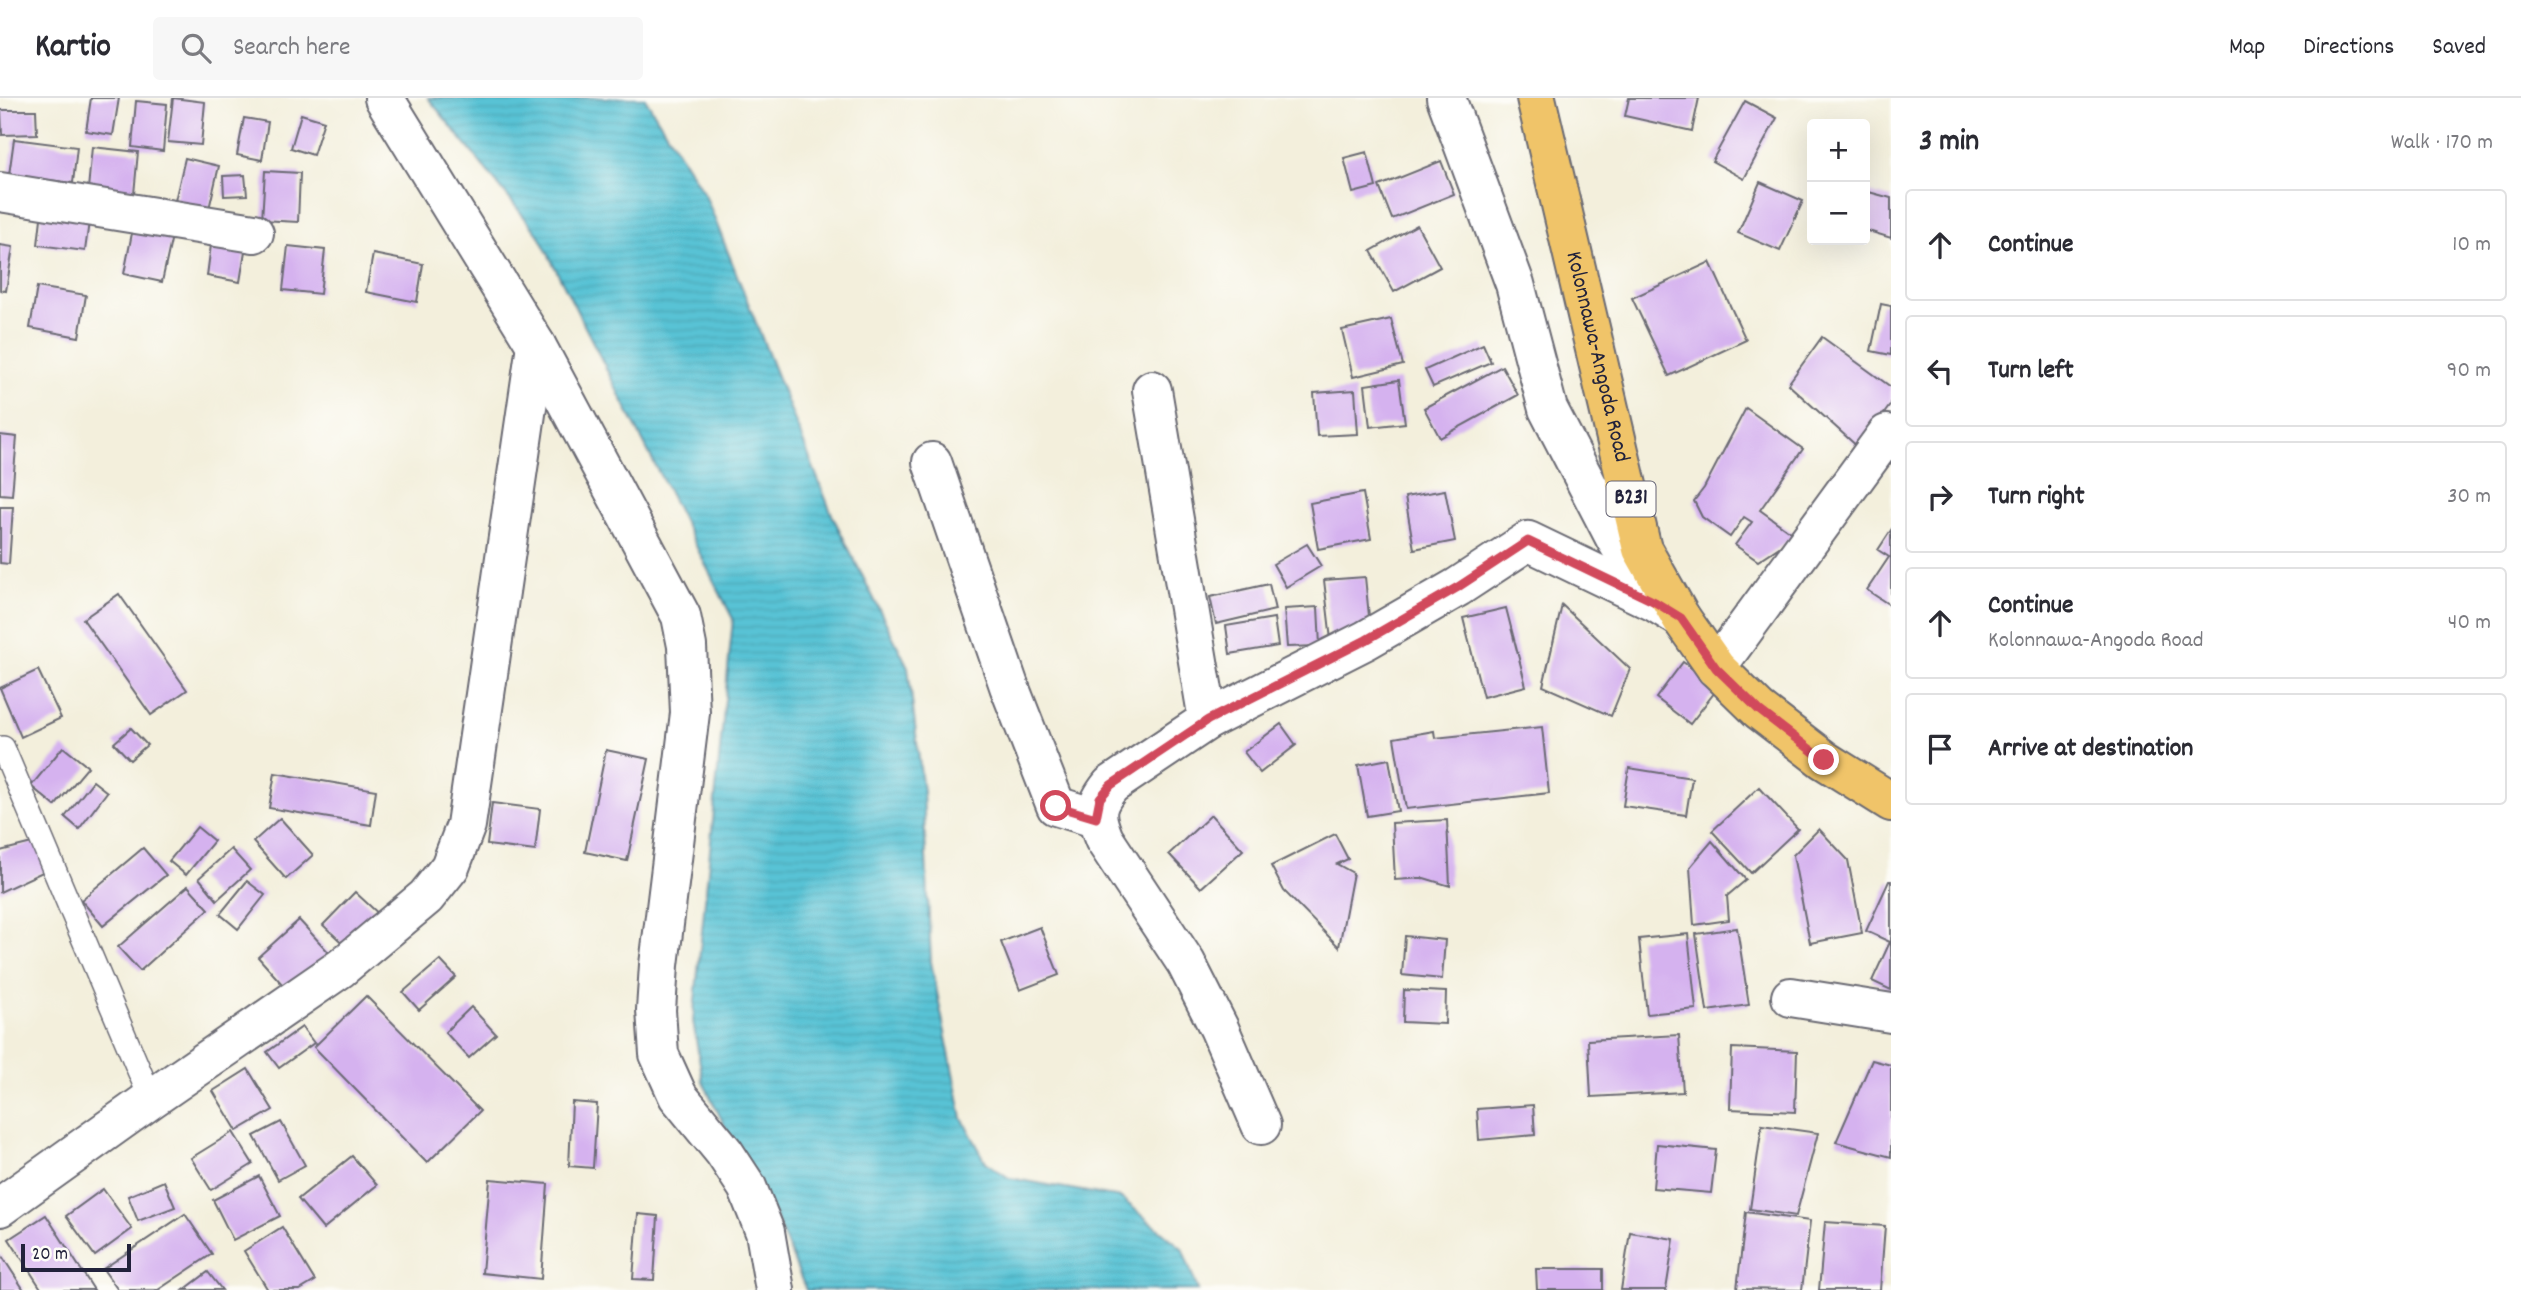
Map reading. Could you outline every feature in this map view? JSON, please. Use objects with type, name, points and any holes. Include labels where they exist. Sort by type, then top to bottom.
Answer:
[{"type":"main road","name":"Kolonnawa-Angoda Road","points":[[1536,98],[1642,550],[1668,610],[1716,668],[1759,710],[1824,760],[1891,802]]},
{"type":"street","points":[[384,98],[536,345],[681,616],[687,646],[690,713],[659,965],[656,1010],[659,1054],[678,1096],[724,1152],[747,1187],[765,1232],[775,1290]]},
{"type":"street","points":[[1446,98],[1515,284],[1548,409],[1615,538],[1668,610]]},
{"type":"street","points":[[0,192],[254,233]]},
{"type":"street","points":[[0,1208],[151,1099],[341,968],[426,897],[450,867],[466,825],[536,345]]},
{"type":"street","points":[[1152,390],[1208,720]]},
{"type":"street","points":[[1716,668],[1886,434]]},
{"type":"street","points":[[932,462],[1009,686],[1056,806],[1096,818]]},
{"type":"street","points":[[1261,1125],[1219,1028],[1186,963],[1104,839],[1096,818],[1100,798],[1111,785],[1208,720],[1366,640],[1458,587],[1528,541],[1668,610]]},
{"type":"street","points":[[1791,997],[1891,1013]]},
{"type":"lane","points":[[3,748],[151,1099]]},
{"type":"water","points":[[428,98],[645,98],[706,197],[833,517],[908,667],[923,792],[931,962],[962,1118],[986,1162],[1009,1178],[1121,1198],[1182,1248],[1198,1290],[806,1290],[775,1216],[745,1167],[703,1082],[693,1021],[733,619],[538,234]]},
{"type":"building","points":[[91,98],[119,98],[113,135],[86,131]]},
{"type":"building","points":[[173,98],[205,102],[201,145],[168,142]]},
{"type":"building","points":[[1629,98],[1699,98],[1692,131],[1625,116]]},
{"type":"building","points":[[136,101],[167,104],[163,151],[132,147]]},
{"type":"building","points":[[1745,101],[1777,118],[1744,179],[1712,161]]},
{"type":"building","points":[[1,110],[36,110],[37,134],[2,135]]},
{"type":"building","points":[[301,114],[324,121],[313,155],[291,148]]},
{"type":"building","points":[[244,118],[268,122],[262,160],[237,155]]},
{"type":"building","points":[[14,139],[77,147],[73,183],[9,175]]},
{"type":"building","points":[[92,147],[138,152],[134,194],[88,189]]},
{"type":"building","points":[[1367,152],[1376,187],[1353,193],[1344,158]]},
{"type":"building","points":[[185,158],[219,166],[208,213],[174,205]]},
{"type":"building","points":[[1441,161],[1454,194],[1392,219],[1379,186]]},
{"type":"building","points":[[265,171],[300,173],[298,222],[262,220]]},
{"type":"building","points":[[245,175],[247,195],[224,196],[223,176]]},
{"type":"building","points":[[1760,182],[1803,201],[1780,251],[1738,233]]},
{"type":"building","points":[[1870,192],[1891,198],[1891,238],[1870,232]]},
{"type":"building","points":[[43,201],[91,207],[85,251],[38,245]]},
{"type":"building","points":[[1417,225],[1440,267],[1394,292],[1371,251]]},
{"type":"building","points":[[133,228],[172,236],[162,282],[124,274]]},
{"type":"building","points":[[0,245],[13,247],[6,291],[0,290]]},
{"type":"building","points":[[211,245],[245,251],[240,282],[207,276]]},
{"type":"building","points":[[288,246],[325,250],[320,294],[283,290]]},
{"type":"building","points":[[373,254],[423,264],[417,302],[366,292]]},
{"type":"building","points":[[1710,262],[1746,340],[1669,376],[1632,298]]},
{"type":"building","points":[[37,287],[86,295],[79,337],[30,328]]},
{"type":"building","points":[[1881,304],[1891,306],[1891,355],[1871,351]]},
{"type":"building","points":[[1391,319],[1403,365],[1353,377],[1342,330]]},
{"type":"building","points":[[1822,337],[1891,387],[1891,404],[1859,448],[1788,384]]},
{"type":"building","points":[[1483,344],[1491,362],[1433,387],[1425,370]]},
{"type":"building","points":[[1502,366],[1518,395],[1440,438],[1424,408]]},
{"type":"building","points":[[1399,380],[1405,423],[1370,427],[1365,385]]},
{"type":"building","points":[[1355,390],[1358,434],[1317,436],[1314,393]]},
{"type":"building","points":[[1746,408],[1803,449],[1760,510],[1796,536],[1758,561],[1735,545],[1752,522],[1744,517],[1730,537],[1702,517],[1694,501],[1704,488]]},
{"type":"building","points":[[0,435],[17,437],[12,495],[0,494]]},
{"type":"building","points":[[1445,490],[1455,541],[1414,549],[1405,497]]},
{"type":"building","points":[[1363,493],[1371,539],[1318,549],[1310,503]]},
{"type":"building","points":[[0,507],[13,507],[9,564],[0,563]]},
{"type":"building","points":[[1891,530],[1891,606],[1867,590],[1889,557],[1878,550]]},
{"type":"building","points":[[1307,544],[1321,566],[1286,587],[1273,564]]},
{"type":"building","points":[[1365,577],[1371,636],[1331,640],[1324,580]]},
{"type":"building","points":[[1269,584],[1275,610],[1216,624],[1210,597]]},
{"type":"building","points":[[119,594],[187,690],[151,715],[83,619]]},
{"type":"building","points":[[1562,605],[1630,669],[1611,716],[1543,686]]},
{"type":"building","points":[[1318,607],[1320,646],[1287,647],[1284,609]]},
{"type":"building","points":[[1506,608],[1526,686],[1483,697],[1463,618]]},
{"type":"building","points":[[1274,618],[1278,646],[1230,654],[1226,626]]},
{"type":"building","points":[[1683,662],[1718,688],[1690,724],[1656,698]]},
{"type":"building","points":[[38,670],[61,718],[21,737],[0,688]]},
{"type":"building","points":[[1281,724],[1296,745],[1260,773],[1244,752]]},
{"type":"building","points":[[1542,727],[1549,793],[1406,809],[1394,738],[1434,731],[1435,738]]},
{"type":"building","points":[[131,728],[147,745],[130,760],[114,743]]},
{"type":"building","points":[[63,747],[88,767],[55,806],[31,786]]},
{"type":"building","points":[[606,750],[649,759],[627,861],[585,852]]},
{"type":"building","points":[[1389,759],[1398,811],[1367,816],[1358,765]]},
{"type":"building","points":[[1629,768],[1692,778],[1686,815],[1623,806]]},
{"type":"building","points":[[275,773],[376,790],[371,825],[269,808]]},
{"type":"building","points":[[93,781],[107,792],[79,829],[65,817]]},
{"type":"building","points":[[1759,787],[1798,829],[1751,873],[1712,831]]},
{"type":"building","points":[[492,803],[540,809],[535,851],[487,845]]},
{"type":"building","points":[[1211,815],[1243,850],[1201,888],[1169,854]]},
{"type":"building","points":[[280,818],[313,855],[286,879],[253,842]]},
{"type":"building","points":[[1447,820],[1450,886],[1424,878],[1395,880],[1392,823]]},
{"type":"building","points":[[197,827],[214,841],[186,875],[169,861]]},
{"type":"building","points":[[1819,829],[1848,860],[1862,933],[1810,943],[1793,855]]},
{"type":"building","points":[[1335,834],[1348,859],[1337,864],[1353,873],[1339,947],[1284,891],[1271,866]]},
{"type":"building","points":[[1712,841],[1746,880],[1727,896],[1729,920],[1694,925],[1690,867]]},
{"type":"building","points":[[36,842],[47,870],[0,892],[0,851]]},
{"type":"building","points":[[143,848],[166,875],[103,926],[81,900]]},
{"type":"building","points":[[231,849],[250,870],[217,900],[199,878]]},
{"type":"building","points":[[247,881],[265,895],[238,929],[220,914]]},
{"type":"building","points":[[1889,881],[1891,990],[1872,981],[1890,942],[1866,931]]},
{"type":"building","points":[[188,886],[209,909],[140,971],[118,947]]},
{"type":"building","points":[[355,892],[382,917],[350,950],[323,925]]},
{"type":"building","points":[[299,920],[333,957],[291,994],[258,957]]},
{"type":"building","points":[[1040,927],[1059,975],[1020,990],[1001,942]]},
{"type":"building","points":[[1737,928],[1749,1005],[1707,1011],[1696,934]]},
{"type":"building","points":[[1688,934],[1696,1009],[1647,1014],[1639,939]]},
{"type":"building","points":[[1405,936],[1445,940],[1442,979],[1402,975]]},
{"type":"building","points":[[440,960],[456,977],[419,1010],[403,992]]},
{"type":"building","points":[[1404,990],[1446,992],[1445,1024],[1403,1022]]},
{"type":"building","points":[[366,996],[480,1111],[427,1163],[314,1047]]},
{"type":"building","points":[[471,1007],[496,1034],[469,1058],[445,1032]]},
{"type":"building","points":[[302,1027],[314,1043],[279,1068],[267,1052]]},
{"type":"building","points":[[1679,1035],[1683,1092],[1591,1097],[1588,1040]]},
{"type":"building","points":[[1732,1048],[1797,1051],[1795,1112],[1730,1109]]},
{"type":"building","points":[[1872,1060],[1891,1065],[1891,1157],[1836,1142]]},
{"type":"building","points":[[248,1069],[273,1110],[237,1131],[213,1091]]},
{"type":"building","points":[[572,1102],[597,1104],[593,1168],[569,1166]]},
{"type":"building","points":[[1533,1105],[1535,1135],[1479,1140],[1477,1109]]},
{"type":"building","points":[[281,1122],[305,1165],[278,1180],[254,1136]]},
{"type":"building","points":[[1762,1125],[1818,1133],[1796,1216],[1750,1209]]},
{"type":"building","points":[[233,1132],[253,1164],[211,1190],[191,1158]]},
{"type":"building","points":[[1657,1144],[1716,1150],[1711,1193],[1653,1188]]},
{"type":"building","points":[[352,1156],[377,1185],[323,1229],[298,1199]]},
{"type":"building","points":[[259,1176],[280,1216],[233,1240],[213,1200]]},
{"type":"building","points":[[490,1179],[548,1184],[541,1279],[482,1273]]},
{"type":"building","points":[[164,1181],[175,1207],[138,1221],[128,1196]]},
{"type":"building","points":[[103,1189],[132,1229],[95,1256],[66,1216]]},
{"type":"building","points":[[1746,1212],[1810,1221],[1802,1290],[1737,1289]]},
{"type":"building","points":[[185,1214],[212,1254],[158,1290],[118,1290],[103,1269]]},
{"type":"building","points":[[638,1214],[658,1216],[654,1280],[633,1279]]},
{"type":"building","points":[[46,1215],[94,1290],[42,1290],[9,1239]]},
{"type":"building","points":[[1825,1222],[1885,1226],[1880,1290],[1819,1290]]},
{"type":"building","points":[[282,1227],[315,1281],[300,1290],[268,1290],[244,1251]]},
{"type":"building","points":[[1630,1232],[1674,1239],[1666,1290],[1621,1290]]},
{"type":"building","points":[[0,1253],[24,1290],[0,1290]]},
{"type":"building","points":[[1536,1269],[1603,1269],[1603,1290],[1537,1290]]},
{"type":"building","points":[[208,1272],[222,1290],[184,1290]]},
{"type":"route","points":[[1056,806],[1096,818],[1100,798],[1111,785],[1208,720],[1366,640],[1458,587],[1528,541],[1655,602],[1681,618],[1716,668],[1759,710],[1824,760]]}]
